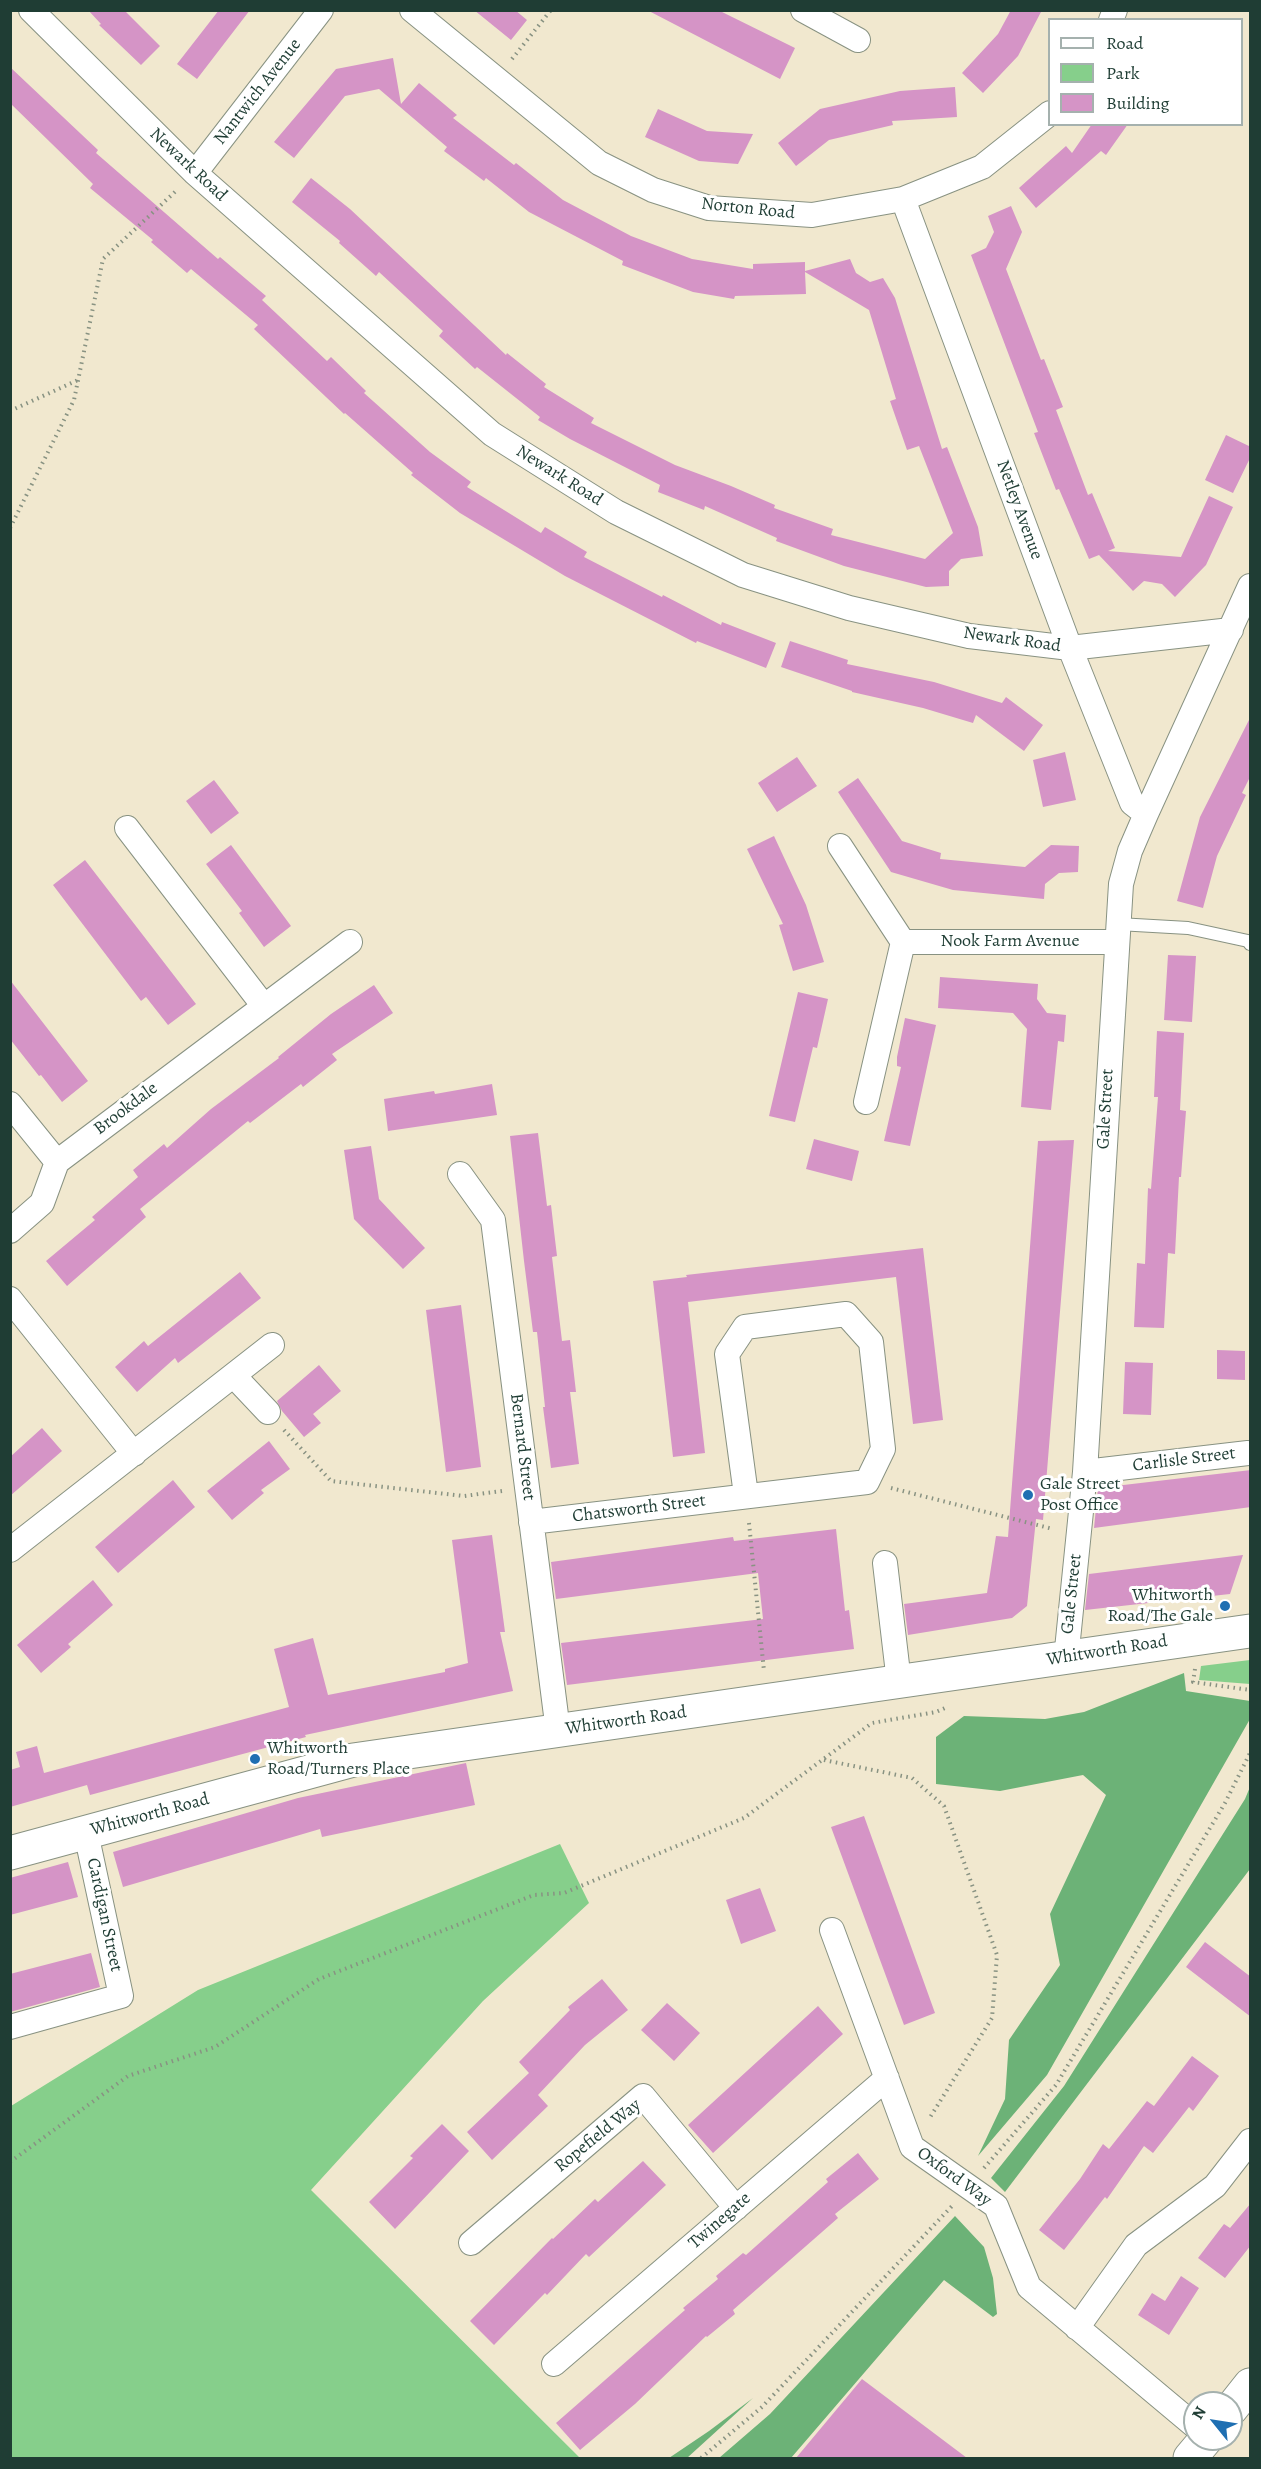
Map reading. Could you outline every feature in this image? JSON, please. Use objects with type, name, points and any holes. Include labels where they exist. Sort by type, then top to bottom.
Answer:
[{"type":"main road","name":"Whitworth Road","points":[[10,1853],[353,1760],[1251,1631]]},
{"type":"street","name":"Newark Road","points":[[31,10],[195,173],[492,434],[616,512],[743,575],[849,608],[969,636],[1070,648],[1230,630]]},
{"type":"street","name":"Nantwich Avenue","points":[[195,173],[321,10]]},
{"type":"street","name":"Norton Road","points":[[412,10],[599,164],[653,190],[709,208],[812,215],[903,199],[982,167],[1048,115]]},
{"type":"street","points":[[803,10],[858,40]]},
{"type":"street","name":"Netley Avenue","points":[[903,199],[1070,648],[1132,803],[1146,814]]},
{"type":"street","name":"Gale Street","points":[[1065,1659],[1085,1472],[1121,884],[1130,851],[1146,814],[1251,586]]},
{"type":"street","points":[[127,828],[263,1005]]},
{"type":"street","points":[[840,846],[903,942],[866,1102]]},
{"type":"street","name":"Nook Farm Avenue","points":[[903,942],[1117,933]]},
{"type":"street","name":"Brookdale","points":[[57,1162],[263,1005],[350,942]]},
{"type":"street","points":[[10,1104],[57,1162],[42,1203],[10,1232]]},
{"type":"street","name":"Bernard Street","points":[[460,1174],[493,1220],[558,1731]]},
{"type":"street","points":[[10,1299],[134,1454]]},
{"type":"street","points":[[747,1495],[727,1354],[745,1328],[846,1314],[871,1342],[883,1449],[867,1482]]},
{"type":"street","points":[[10,1550],[272,1345]]},
{"type":"street","points":[[234,1376],[268,1412]]},
{"type":"street","name":"Carlisle Street","points":[[1085,1472],[1248,1453]]},
{"type":"street","name":"Chatsworth Street","points":[[531,1522],[867,1482]]},
{"type":"street","points":[[885,1563],[898,1682]]},
{"type":"street","name":"Cardigan Street","points":[[10,2027],[121,1996],[86,1833]]},
{"type":"street","name":"Oxford Way","points":[[832,1930],[912,2147],[996,2206],[1029,2287],[1183,2416]]},
{"type":"street","name":"Twinegate","points":[[554,2364],[886,2078]]},
{"type":"street","name":"Ropefield Way","points":[[471,2243],[643,2096],[736,2208]]},
{"type":"street","points":[[1077,2328],[1137,2245],[1215,2186],[1251,2141]]},
{"type":"lane","points":[[1117,933],[1188,928],[1248,941],[1251,944]]},
{"type":"path","points":[[496,80],[551,10]]},
{"type":"path","points":[[10,528],[74,400],[103,258],[195,173]]},
{"type":"path","points":[[10,411],[79,379]]},
{"type":"path","points":[[268,1412],[331,1481],[464,1496],[527,1488]]},
{"type":"path","points":[[867,1482],[1078,1535]]},
{"type":"path","points":[[747,1495],[767,1701]]},
{"type":"path","points":[[1193,1682],[1251,1690]]},
{"type":"path","points":[[10,2162],[128,2076],[215,2047],[319,1979],[534,1895],[564,1893],[744,1818],[872,1723],[936,1712],[954,1704]]},
{"type":"path","points":[[701,2458],[762,2407],[969,2187],[1056,2085],[1225,1803],[1251,1753]]},
{"type":"path","points":[[823,1760],[912,1778],[944,1806],[997,1955],[992,2018],[912,2147]]},
{"type":"green space","points":[[1250,1660],[1250,1684],[1199,1680],[1201,1666]]},
{"type":"green space","points":[[1184,1673],[1186,1691],[1250,1701],[1250,1719],[1047,2075],[978,2156],[1005,2099],[1009,2040],[1060,1965],[1050,1914],[1106,1795],[1083,1775],[1000,1791],[936,1784],[936,1737],[964,1716],[1045,1719],[1084,1712]]},
{"type":"green space","points":[[1250,1787],[1250,1869],[1005,2192],[991,2178],[1064,2086],[1245,1799]]},
{"type":"green space","points":[[560,1844],[589,1903],[483,2001],[311,2190],[580,2458],[11,2458],[11,2106],[198,1990]]},
{"type":"green space","points":[[955,2216],[984,2247],[993,2278],[997,2314],[993,2317],[944,2280],[791,2458],[719,2458],[770,2414]]},
{"type":"green space","points":[[753,2398],[687,2458],[669,2458],[709,2431]]},
{"type":"building","points":[[88,10],[124,10],[160,46],[141,65],[99,25],[101,24]]},
{"type":"building","points":[[219,10],[250,10],[197,79],[177,64]]},
{"type":"building","points":[[474,10],[515,10],[527,20],[511,40]]},
{"type":"building","points":[[647,10],[718,10],[795,48],[780,79]]},
{"type":"building","points":[[1011,10],[1042,10],[1018,56],[983,93],[962,73],[998,34]]},
{"type":"building","points":[[393,58],[401,104],[419,83],[457,115],[453,118],[514,165],[516,163],[563,200],[631,236],[692,259],[753,269],[753,264],[805,262],[805,271],[850,259],[856,273],[870,282],[883,278],[895,298],[942,449],[947,447],[978,527],[983,556],[961,559],[949,571],[949,586],[926,587],[844,566],[776,541],[777,538],[705,506],[704,510],[658,492],[660,485],[538,420],[540,417],[477,367],[475,369],[439,336],[443,331],[379,272],[376,276],[339,243],[340,241],[292,202],[311,178],[350,209],[506,355],[507,353],[546,384],[544,387],[594,418],[591,423],[675,465],[775,505],[774,508],[833,529],[831,535],[925,559],[953,533],[919,446],[907,450],[890,401],[896,399],[869,310],[805,272],[806,294],[735,296],[734,299],[693,292],[622,265],[623,261],[529,212],[486,178],[484,181],[444,151],[447,147],[379,89],[345,96],[294,158],[274,142],[336,69]]},
{"type":"building","points":[[10,67],[98,150],[96,153],[218,259],[220,257],[266,296],[262,300],[327,361],[331,357],[366,391],[364,393],[430,452],[471,482],[467,487],[541,533],[545,527],[587,552],[584,557],[662,597],[663,595],[721,625],[722,622],[776,643],[766,668],[697,641],[696,643],[565,576],[460,513],[411,475],[413,473],[344,414],[254,329],[258,325],[191,269],[187,273],[151,242],[153,240],[90,188],[93,184],[10,103]]},
{"type":"building","points":[[955,87],[957,117],[892,121],[893,125],[829,140],[796,166],[778,143],[820,109],[900,91]]},
{"type":"building","points":[[658,109],[707,131],[753,134],[738,164],[699,161],[645,137]]},
{"type":"building","points":[[1091,126],[1127,126],[1106,155],[1101,151],[1036,208],[1019,188],[1066,146],[1072,153]]},
{"type":"building","points":[[1011,206],[1022,232],[1006,269],[1041,360],[1044,359],[1063,407],[1056,410],[1088,495],[1092,493],[1115,548],[1108,551],[1181,557],[1209,496],[1233,507],[1206,565],[1175,597],[1162,584],[1144,581],[1133,591],[1099,555],[1089,559],[1059,489],[1056,490],[1034,433],[1038,432],[971,255],[986,248],[994,232],[988,216]]},
{"type":"building","points":[[1226,435],[1251,447],[1251,456],[1233,493],[1205,480]]},
{"type":"building","points":[[790,641],[848,660],[847,664],[934,682],[1002,703],[1006,697],[1043,725],[1024,751],[976,715],[973,723],[923,708],[852,692],[781,667]]},
{"type":"building","points":[[1251,716],[1251,775],[1242,793],[1246,795],[1217,856],[1203,908],[1177,901],[1200,817]]},
{"type":"building","points":[[1065,752],[1076,800],[1043,807],[1033,760]]},
{"type":"building","points":[[797,757],[817,786],[777,812],[758,783]]},
{"type":"building","points":[[858,778],[902,841],[941,853],[940,859],[1025,867],[1051,845],[1079,846],[1078,872],[1059,873],[1045,884],[1044,899],[953,890],[891,872],[838,792]]},
{"type":"building","points":[[214,780],[239,813],[211,834],[186,801]]},
{"type":"building","points":[[774,836],[806,905],[824,962],[793,971],[779,925],[783,924],[747,849]]},
{"type":"building","points":[[231,845],[291,926],[264,947],[239,913],[242,911],[206,864]]},
{"type":"building","points":[[85,860],[196,1004],[168,1025],[146,997],[141,1001],[53,885]]},
{"type":"building","points":[[1168,955],[1196,956],[1192,1022],[1164,1020]]},
{"type":"building","points":[[940,977],[1038,984],[1037,999],[1047,1013],[1066,1015],[1064,1042],[1058,1041],[1051,1110],[1021,1107],[1027,1029],[1013,1013],[938,1008]]},
{"type":"building","points":[[10,980],[88,1081],[62,1102],[10,1039]]},
{"type":"building","points":[[374,985],[393,1013],[332,1054],[337,1060],[303,1087],[301,1084],[250,1123],[248,1121],[140,1209],[146,1217],[67,1286],[46,1261],[95,1220],[92,1217],[138,1177],[133,1170],[164,1144],[167,1148],[211,1109],[279,1058],[331,1014]]},
{"type":"building","points":[[798,992],[828,999],[817,1048],[813,1047],[795,1122],[769,1116]]},
{"type":"building","points":[[905,1018],[936,1025],[910,1146],[884,1141],[901,1067],[897,1066],[897,1057]]},
{"type":"building","points":[[1157,1031],[1184,1033],[1180,1110],[1186,1111],[1181,1177],[1179,1177],[1175,1254],[1168,1253],[1164,1328],[1134,1327],[1137,1263],[1145,1264],[1148,1188],[1151,1189],[1158,1097],[1154,1097]]},
{"type":"building","points":[[492,1084],[497,1115],[388,1131],[384,1099],[434,1091],[435,1094]]},
{"type":"building","points":[[538,1133],[547,1206],[551,1205],[557,1256],[552,1257],[562,1341],[570,1340],[576,1392],[570,1392],[579,1464],[551,1468],[537,1332],[533,1332],[510,1136]]},
{"type":"building","points":[[814,1139],[859,1151],[852,1181],[806,1169]]},
{"type":"building","points":[[1074,1140],[1043,1520],[1036,1519],[1027,1606],[1012,1618],[908,1635],[904,1604],[987,1593],[996,1536],[1008,1537],[1038,1141]]},
{"type":"building","points":[[371,1146],[379,1199],[425,1248],[403,1269],[354,1219],[344,1150]]},
{"type":"building","points":[[923,1248],[943,1420],[913,1424],[896,1277],[688,1302],[705,1453],[673,1457],[653,1281],[687,1277],[686,1275]]},
{"type":"building","points":[[240,1272],[261,1298],[178,1363],[175,1358],[137,1392],[115,1367],[144,1341],[148,1346]]},
{"type":"building","points":[[461,1305],[481,1467],[446,1472],[426,1310]]},
{"type":"building","points":[[1217,1350],[1245,1351],[1245,1380],[1217,1379]]},
{"type":"building","points":[[1125,1362],[1153,1363],[1151,1415],[1123,1414]]},
{"type":"building","points":[[319,1365],[341,1391],[313,1414],[321,1423],[304,1437],[282,1411],[277,1401]]},
{"type":"building","points":[[42,1428],[62,1451],[10,1496],[10,1457]]},
{"type":"building","points":[[269,1441],[290,1469],[261,1490],[264,1493],[232,1520],[207,1491]]},
{"type":"building","points":[[1251,1470],[1251,1507],[1094,1528],[1098,1488]]},
{"type":"building","points":[[173,1480],[195,1507],[118,1573],[95,1547]]},
{"type":"building","points":[[836,1529],[845,1611],[849,1610],[854,1649],[567,1685],[561,1643],[763,1619],[758,1573],[556,1599],[551,1562],[733,1537],[734,1541]]},
{"type":"building","points":[[492,1535],[505,1632],[500,1632],[513,1691],[305,1735],[306,1737],[90,1795],[87,1785],[10,1807],[10,1770],[20,1767],[16,1752],[37,1746],[44,1773],[289,1707],[274,1649],[313,1638],[328,1695],[445,1672],[445,1669],[468,1663],[452,1540]]},
{"type":"building","points":[[1243,1555],[1230,1594],[1085,1610],[1089,1574]]},
{"type":"building","points":[[93,1580],[113,1605],[68,1644],[71,1647],[41,1673],[17,1645]]},
{"type":"building","points":[[466,1763],[475,1805],[322,1837],[320,1829],[123,1887],[113,1852],[298,1798]]},
{"type":"building","points":[[864,1816],[935,2013],[904,2025],[831,1827]]},
{"type":"building","points":[[68,1862],[78,1897],[10,1915],[10,1878]]},
{"type":"building","points":[[760,1888],[776,1931],[741,1944],[726,1900]]},
{"type":"building","points":[[1205,1942],[1251,1977],[1251,2017],[1186,1967]]},
{"type":"building","points":[[91,1953],[100,1987],[10,2012],[10,1974]]},
{"type":"building","points":[[602,1979],[628,2010],[585,2045],[538,2095],[548,2106],[492,2160],[467,2132],[529,2073],[519,2062],[570,2010],[568,2007]]},
{"type":"building","points":[[667,2003],[700,2033],[674,2061],[641,2030]]},
{"type":"building","points":[[818,2006],[843,2034],[713,2153],[688,2125]]},
{"type":"building","points":[[1192,2056],[1219,2076],[1193,2111],[1189,2107],[1153,2153],[1144,2146],[1107,2199],[1105,2197],[1064,2250],[1039,2230],[1080,2179],[1103,2144],[1109,2149],[1147,2101],[1154,2106]]},
{"type":"building","points":[[442,2124],[469,2151],[395,2229],[369,2202],[413,2158],[410,2156]]},
{"type":"building","points":[[858,2153],[879,2179],[835,2214],[838,2218],[733,2310],[735,2314],[706,2336],[635,2404],[580,2450],[556,2423],[685,2310],[683,2308],[718,2279],[716,2276],[743,2253],[746,2255],[828,2182],[826,2179]]},
{"type":"building","points":[[643,2161],[666,2185],[589,2257],[586,2254],[494,2345],[470,2321],[552,2238],[595,2199],[598,2202]]},
{"type":"building","points":[[1251,2203],[1251,2245],[1225,2278],[1198,2258],[1224,2224],[1230,2228]]},
{"type":"building","points":[[1181,2276],[1199,2288],[1169,2335],[1138,2315],[1152,2293],[1165,2301]]},
{"type":"building","points":[[862,2379],[967,2458],[796,2458]]},
{"type":"place","name":"Gale Street Post Office","points":[[1028,1495]]},
{"type":"place","name":"Whitworth Road/The Gale","points":[[1225,1606]]},
{"type":"place","name":"Whitworth Road/Turners Place","points":[[255,1759]]}]
